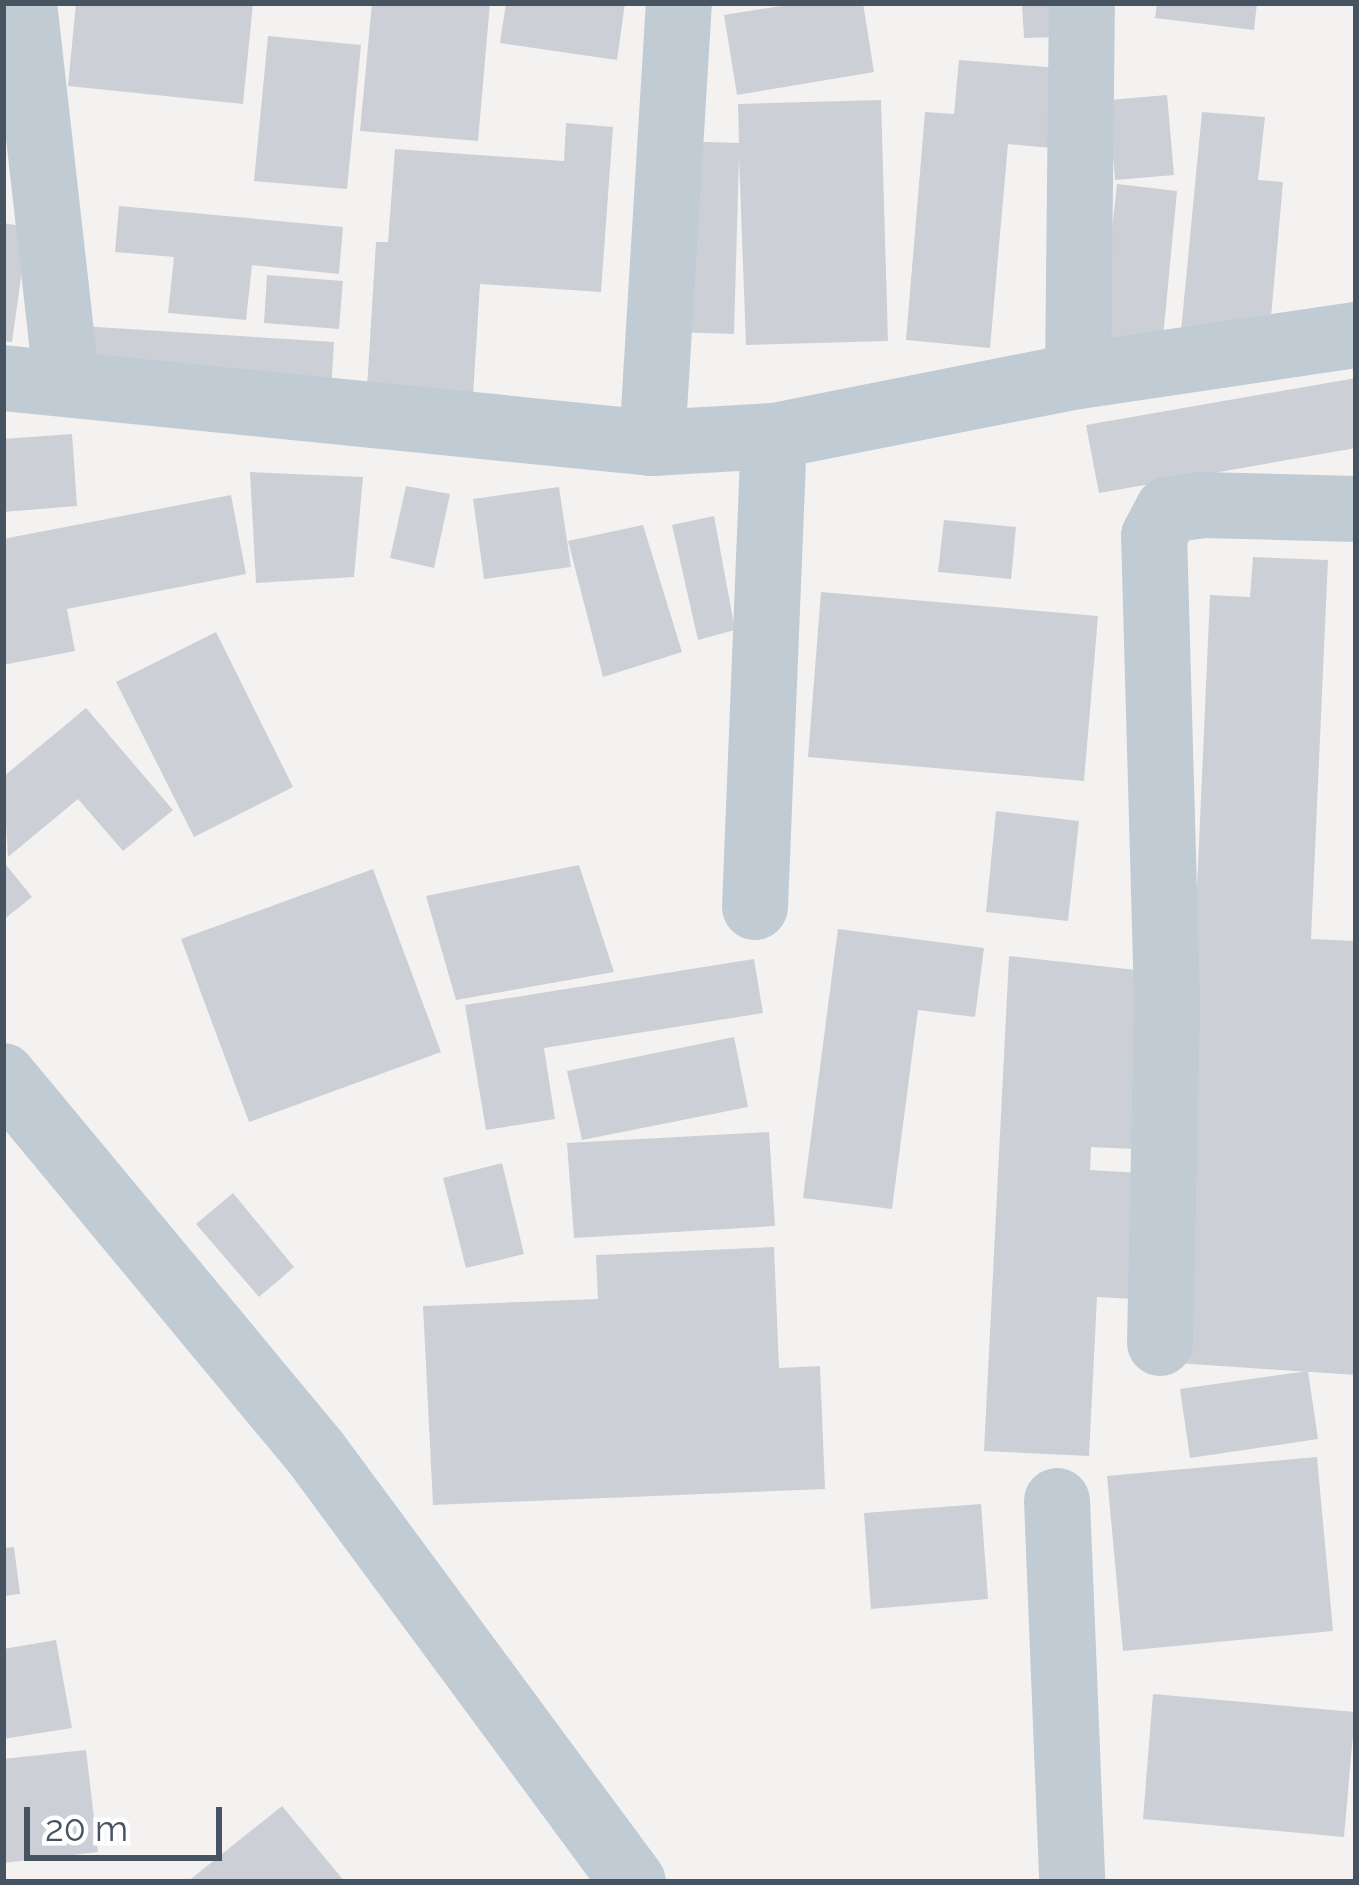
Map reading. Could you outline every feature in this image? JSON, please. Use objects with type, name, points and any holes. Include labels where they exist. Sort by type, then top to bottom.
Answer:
[{"type":"street","points":[[24,3],[34,379],[652,443],[774,436],[1078,376],[1356,335]]},
{"type":"street","points":[[652,443],[679,3]]},
{"type":"street","points":[[1078,376],[1082,3]]},
{"type":"street","points":[[755,907],[774,436]]},
{"type":"street","points":[[1160,1343],[1167,999],[1154,536],[1168,510],[1202,505],[1356,508]]},
{"type":"street","points":[[3,1076],[316,1453],[633,1882]]},
{"type":"street","points":[[1057,1501],[1072,1882]]},
{"type":"building","points":[[76,3],[253,3],[243,104],[68,86]]},
{"type":"building","points":[[372,3],[490,3],[478,141],[360,131]]},
{"type":"building","points":[[506,3],[625,3],[617,60],[500,43]]},
{"type":"building","points":[[799,3],[863,3],[874,72],[737,95],[724,15]]},
{"type":"building","points":[[1022,3],[1060,3],[1061,37],[1024,38]]},
{"type":"building","points":[[1157,3],[1257,3],[1254,30],[1155,18]]},
{"type":"building","points":[[268,36],[361,45],[347,189],[254,181]]},
{"type":"building","points":[[959,60],[1058,68],[1051,148],[1008,144],[990,348],[906,340],[925,112],[954,114]]},
{"type":"building","points":[[1167,95],[1174,175],[1115,180],[1109,100]]},
{"type":"building","points":[[881,100],[888,341],[746,345],[739,157],[734,334],[672,332],[678,141],[739,143],[738,104]]},
{"type":"building","points":[[1202,112],[1265,117],[1258,180],[1283,182],[1269,340],[1181,331]]},
{"type":"building","points":[[566,123],[613,127],[601,292],[480,284],[473,396],[367,388],[376,242],[388,242],[395,149],[564,161]]},
{"type":"building","points":[[1117,184],[1177,191],[1162,348],[1100,341]]},
{"type":"building","points":[[119,206],[343,227],[339,274],[252,265],[246,320],[168,313],[174,257],[115,252]]},
{"type":"building","points":[[3,223],[28,227],[12,342],[3,341]]},
{"type":"building","points":[[267,275],[343,281],[339,329],[264,323]]},
{"type":"building","points":[[81,326],[334,342],[331,393],[77,377]]},
{"type":"building","points":[[1356,378],[1356,448],[1099,493],[1086,425]]},
{"type":"building","points":[[72,434],[77,506],[3,512],[3,439]]},
{"type":"building","points":[[250,472],[363,477],[354,577],[256,583]]},
{"type":"building","points":[[406,486],[450,494],[434,568],[390,558]]},
{"type":"building","points":[[559,487],[571,567],[484,579],[473,499]]},
{"type":"building","points":[[231,495],[246,574],[67,609],[75,651],[3,665],[3,539]]},
{"type":"building","points":[[714,516],[735,630],[698,640],[672,525]]},
{"type":"building","points":[[944,520],[1016,527],[1011,579],[938,572]]},
{"type":"building","points":[[643,525],[682,652],[603,677],[568,541]]},
{"type":"building","points":[[1253,557],[1328,560],[1311,939],[1356,941],[1356,1375],[1176,1363],[1210,595],[1250,597]]},
{"type":"building","points":[[821,592],[1098,616],[1084,781],[808,757]]},
{"type":"building","points":[[216,632],[293,787],[194,837],[116,682]]},
{"type":"building","points":[[86,708],[173,810],[123,851],[78,799],[8,857],[3,777]]},
{"type":"building","points":[[996,811],[1079,821],[1068,921],[986,912]]},
{"type":"building","points":[[3,861],[32,897],[3,920]]},
{"type":"building","points":[[579,865],[614,972],[456,1000],[426,896]]},
{"type":"building","points":[[373,869],[441,1052],[249,1122],[181,939]]},
{"type":"building","points":[[838,929],[984,948],[975,1017],[918,1010],[892,1209],[803,1198]]},
{"type":"building","points":[[1009,956],[1163,973],[1154,1150],[1091,1147],[1090,1170],[1157,1174],[1150,1300],[1097,1297],[1089,1456],[984,1451]]},
{"type":"building","points":[[754,959],[763,1013],[544,1048],[555,1119],[486,1130],[465,1005]]},
{"type":"building","points":[[734,1037],[748,1107],[582,1140],[567,1071]]},
{"type":"building","points":[[769,1132],[775,1226],[574,1238],[567,1143]]},
{"type":"building","points":[[502,1163],[524,1254],[466,1268],[443,1178]]},
{"type":"building","points":[[233,1193],[294,1267],[259,1297],[196,1224]]},
{"type":"building","points":[[774,1247],[779,1368],[820,1366],[825,1489],[433,1505],[423,1306],[598,1299],[596,1255]]},
{"type":"building","points":[[1308,1371],[1318,1439],[1190,1458],[1180,1389]]},
{"type":"building","points":[[1317,1457],[1333,1631],[1123,1651],[1107,1476]]},
{"type":"building","points":[[981,1504],[988,1599],[871,1609],[864,1513]]},
{"type":"building","points":[[14,1547],[20,1594],[3,1596],[3,1548]]},
{"type":"building","points":[[56,1640],[72,1728],[3,1739],[3,1649]]},
{"type":"building","points":[[1153,1694],[1355,1712],[1344,1837],[1143,1819]]},
{"type":"building","points":[[86,1750],[98,1852],[3,1863],[3,1759]]},
{"type":"building","points":[[282,1806],[345,1882],[187,1882]]}]
